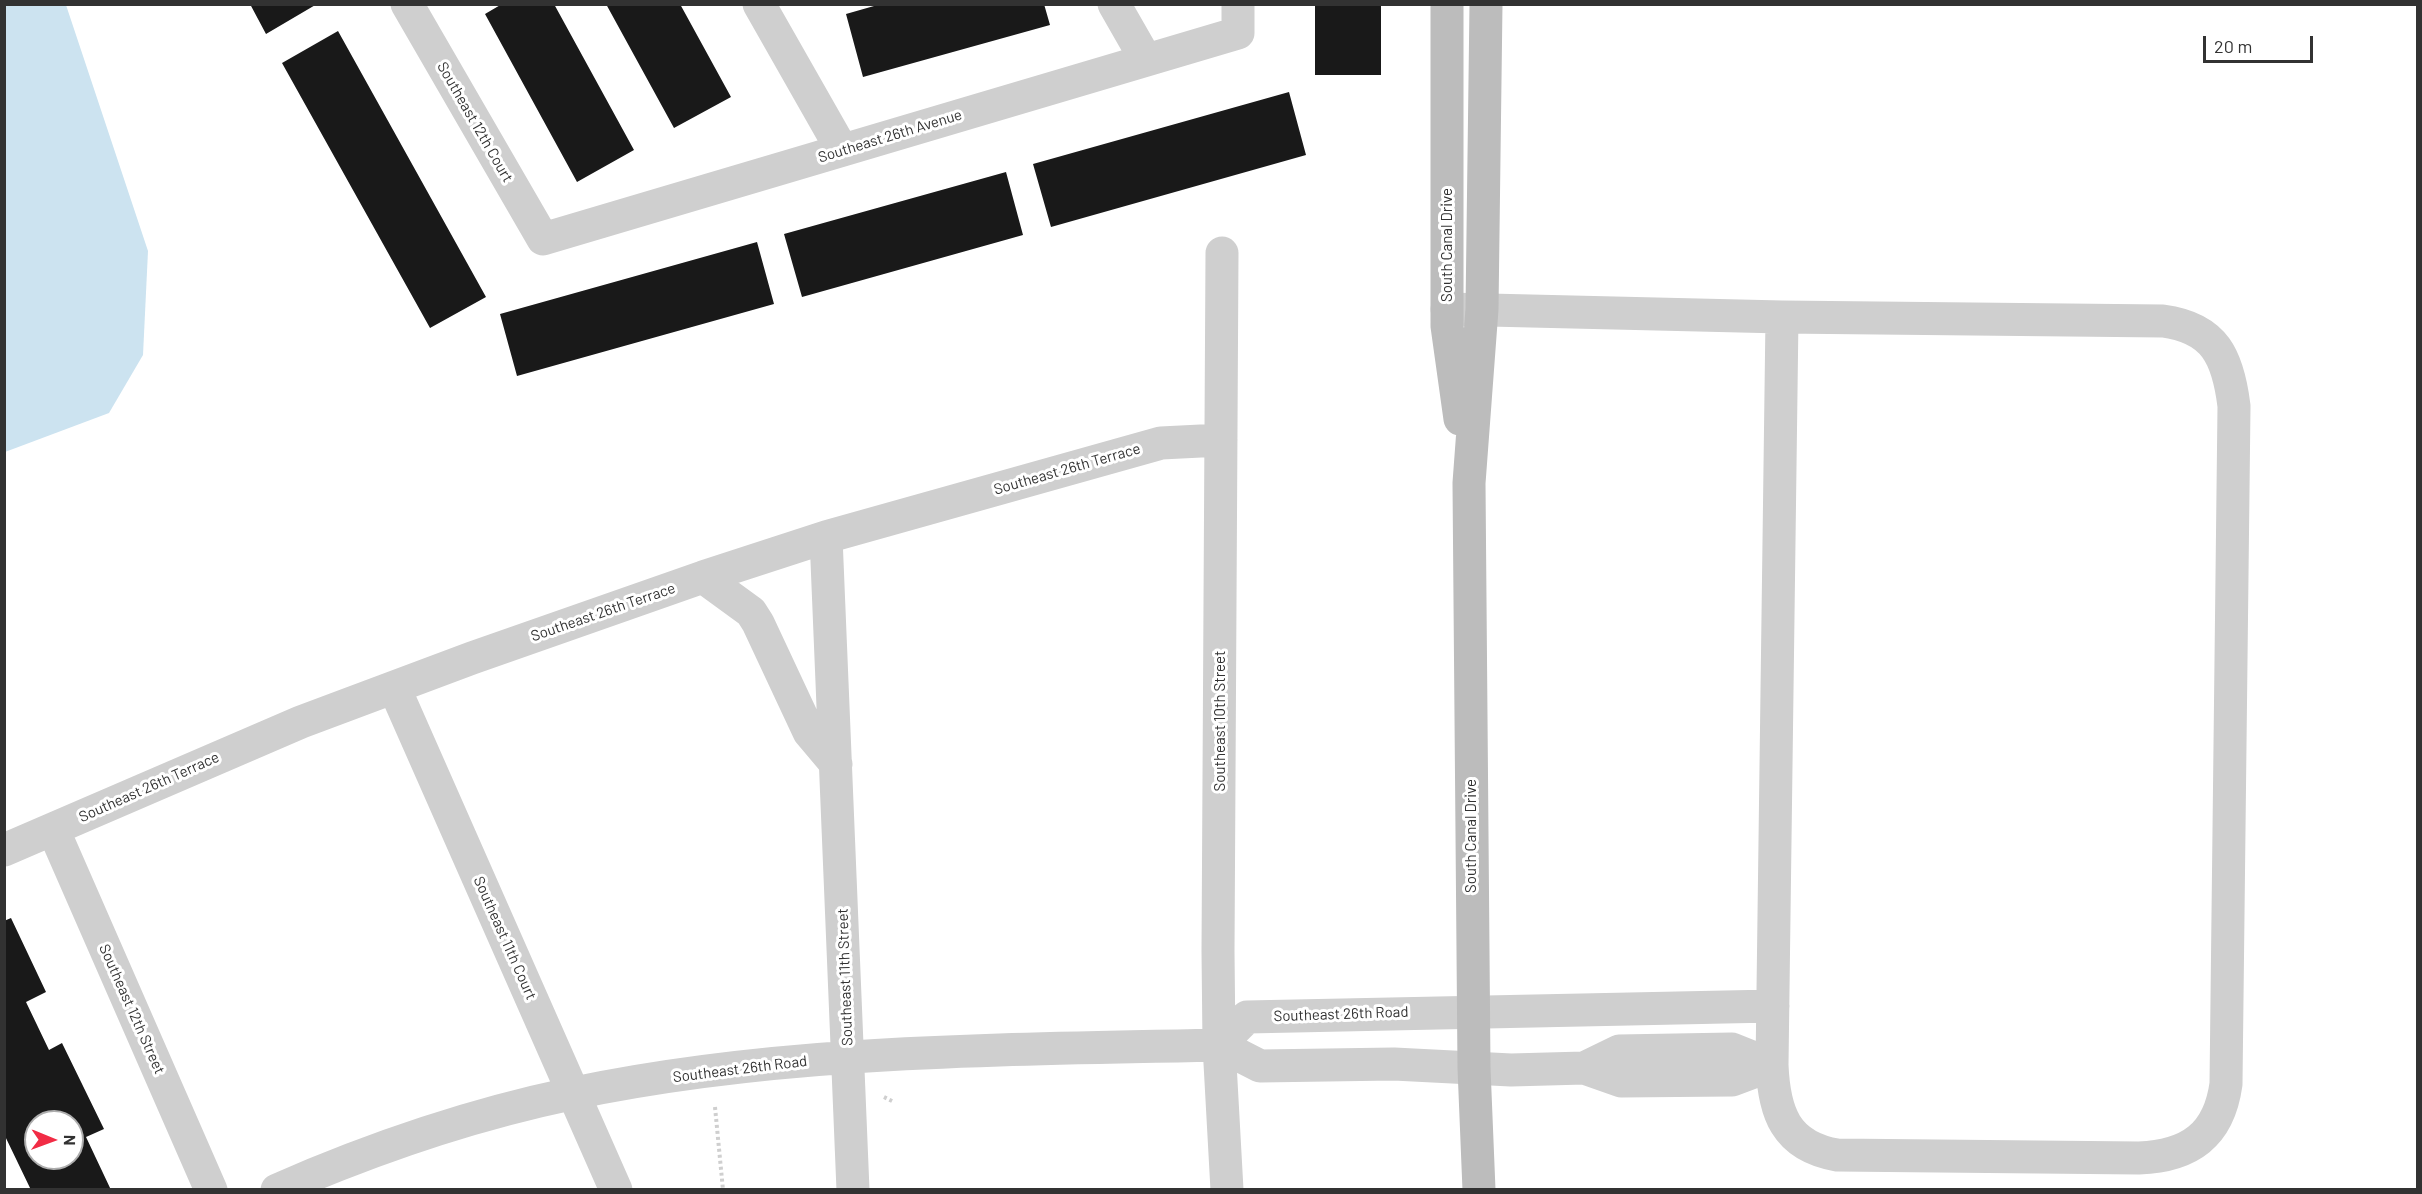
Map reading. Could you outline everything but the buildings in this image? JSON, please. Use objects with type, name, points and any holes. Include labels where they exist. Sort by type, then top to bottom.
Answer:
[{"type":"street","name":"Southeast 12th Court","points":[[407,4],[543,239]]},
{"type":"street","points":[[759,4],[842,150]]},
{"type":"street","points":[[1114,4],[1146,60]]},
{"type":"street","name":"South Canal Drive","points":[[1447,4],[1447,309],[1469,483]]},
{"type":"street","name":"South Canal Drive","points":[[1479,1190],[1473,1012],[1469,483],[1482,309],[1486,4]]},
{"type":"street","name":"Southeast 26th Avenue","points":[[543,239],[1146,60],[1238,19]]},
{"type":"street","name":"Southeast 10th Street","points":[[1222,253],[1219,1045],[1227,1190]]},
{"type":"street","points":[[1447,309],[1782,317],[2163,321],[2180,323],[2197,330],[2222,355],[2228,370],[2234,406],[2226,1084],[2218,1118],[2206,1134],[2193,1145],[2159,1158],[1837,1155],[1811,1147],[1789,1131],[1773,1095],[1772,1065],[1782,317]]},
{"type":"street","name":"Southeast 26th Terrace","points":[[4,850],[216,757],[394,687],[703,577],[826,537],[1161,443],[1221,440]]},
{"type":"street","name":"Southeast 11th Street","points":[[826,537],[853,1190]]},
{"type":"street","points":[[703,577],[751,612],[809,732],[836,764]]},
{"type":"street","name":"Southeast 11th Court","points":[[394,687],[571,1093],[616,1190]]},
{"type":"street","name":"Southeast 12th Street","points":[[53,829],[212,1190]]},
{"type":"street","name":"Southeast 26th Road","points":[[1219,1045],[1247,1017],[1773,1006]]},
{"type":"street","points":[[1321,1015],[1321,1066]]},
{"type":"street","name":"Southeast 26th Road","points":[[277,1190],[384,1148],[514,1107],[571,1093],[734,1068],[848,1057],[1219,1045],[1260,1066],[1394,1064],[1474,1068],[1584,1068],[1621,1081],[1732,1080],[1772,1065]]},
{"type":"path","points":[[715,1107],[723,1190]]},
{"type":"water","points":[[5,4],[66,5],[148,251],[143,355],[109,413],[5,452]]}]
